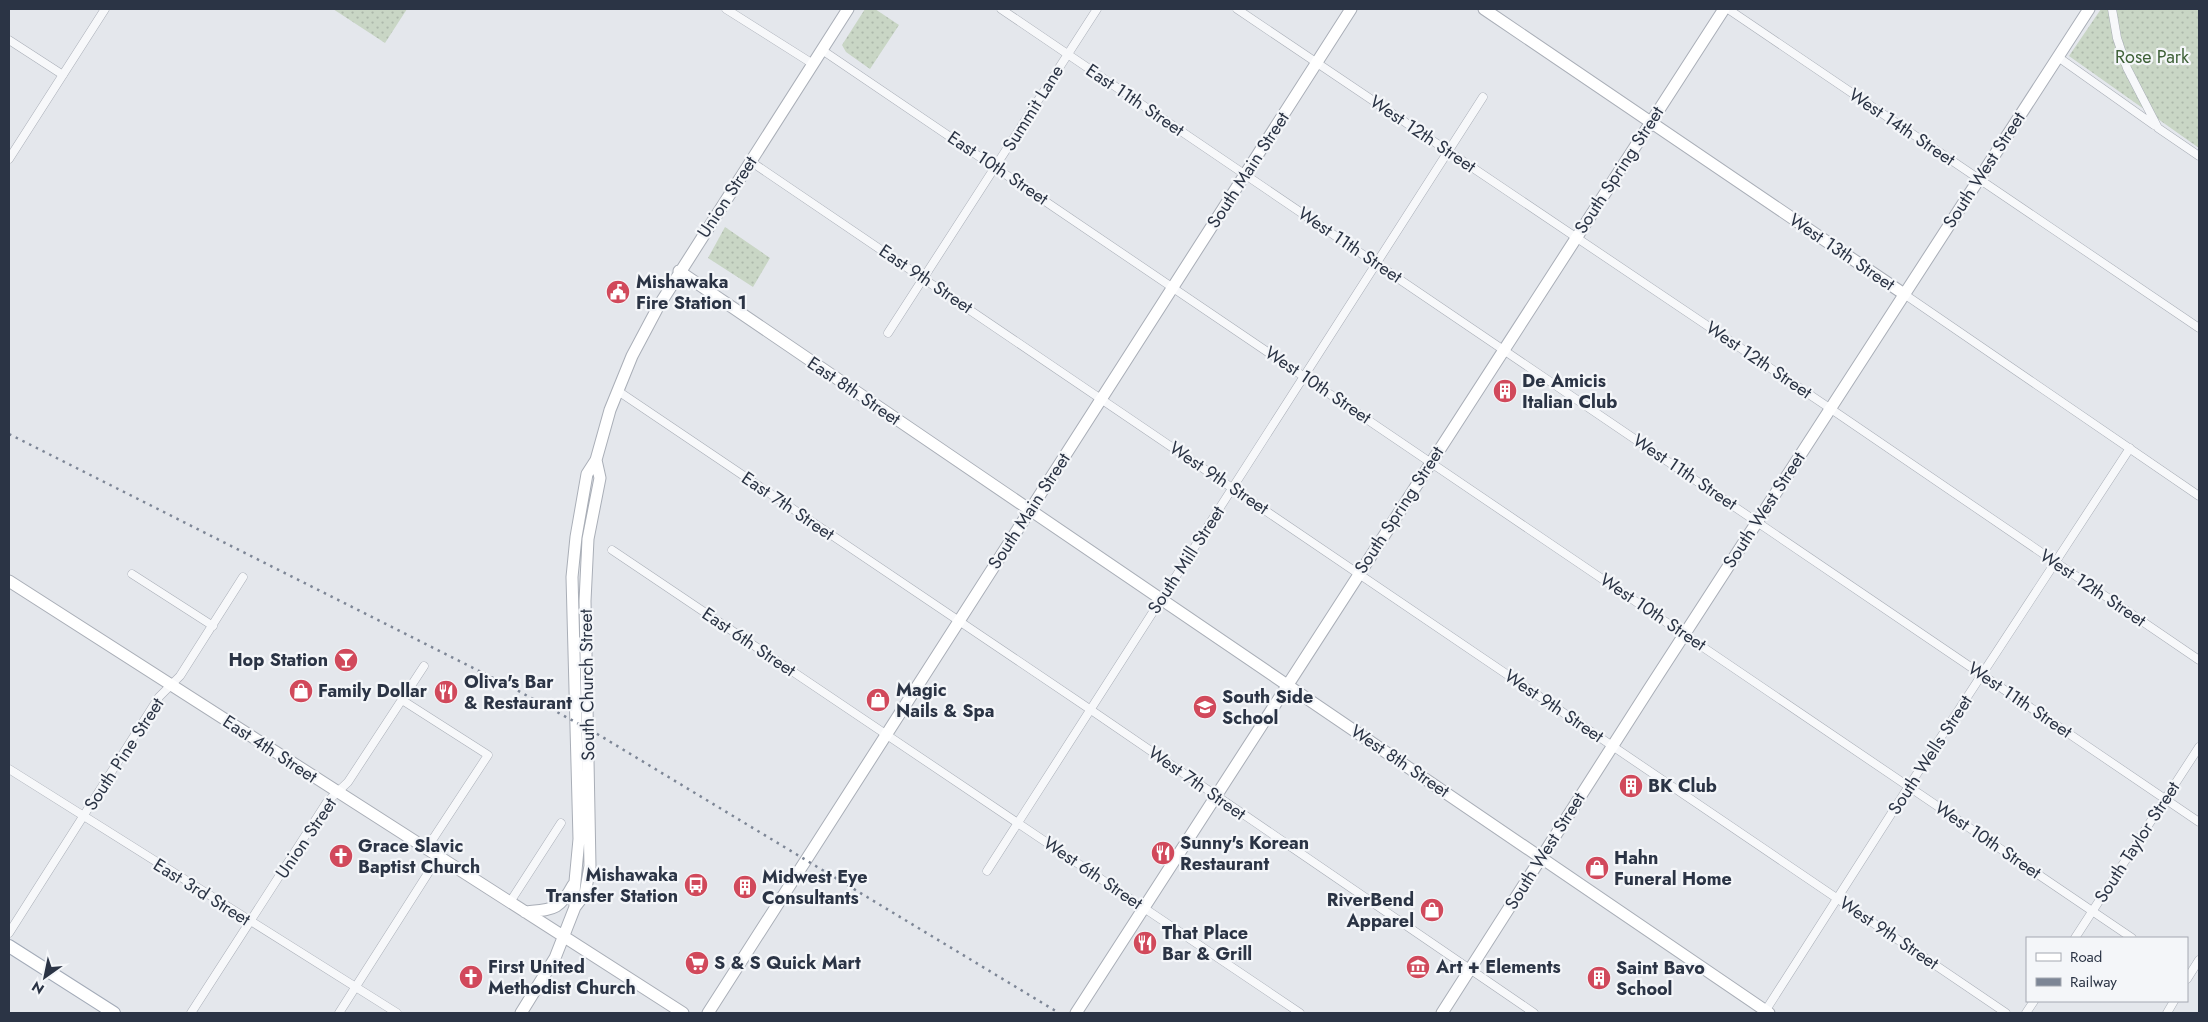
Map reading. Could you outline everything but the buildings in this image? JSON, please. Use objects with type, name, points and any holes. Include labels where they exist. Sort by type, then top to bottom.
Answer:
[{"type":"main road","points":[[9,946],[114,1013]]},
{"type":"street","points":[[9,159],[105,9]]},
{"type":"street","points":[[726,9],[813,64]]},
{"type":"street","name":"Union Street","points":[[618,391],[646,328],[679,271],[848,9]]},
{"type":"street","name":"East 11th Street","points":[[1001,9],[1245,174]]},
{"type":"street","name":"Summit Lane","points":[[888,333],[1097,9]]},
{"type":"street","name":"West 12th Street","points":[[1237,9],[1831,408],[2199,660]]},
{"type":"street","name":"South Main Street","points":[[708,1013],[1351,9]]},
{"type":"street","name":"West 13th Street","points":[[1484,9],[2199,496]]},
{"type":"street","name":"South Spring Street","points":[[1076,1013],[1358,572],[1724,9]]},
{"type":"street","name":"West 14th Street","points":[[1728,9],[2199,328]]},
{"type":"street","name":"South West Street","points":[[1442,1013],[1612,745],[2089,9]]},
{"type":"street","points":[[2112,9],[2117,38],[2127,68],[2158,128]]},
{"type":"street","points":[[9,40],[63,75]]},
{"type":"street","name":"East 10th Street","points":[[822,50],[1173,286]]},
{"type":"street","points":[[2058,57],[2199,156]]},
{"type":"street","name":"South Mill Street","points":[[987,871],[1483,97]]},
{"type":"street","name":"East 9th Street","points":[[750,160],[1101,399]]},
{"type":"street","name":"West 11th Street","points":[[1245,174],[1758,520],[2199,822]]},
{"type":"street","name":"East 8th Street","points":[[679,271],[1029,510]]},
{"type":"street","name":"West 10th Street","points":[[1173,286],[2131,937]]},
{"type":"street","name":"South Church Street","points":[[575,908],[575,881],[579,839],[572,577],[576,537],[587,474],[596,460],[618,391]]},
{"type":"street","name":"East 7th Street","points":[[618,391],[958,621]]},
{"type":"street","name":"West 9th Street","points":[[1101,399],[2006,1013]]},
{"type":"street","name":"South Wells Street","points":[[1767,1012],[1909,786],[2130,448]]},
{"type":"street","name":"South Church Street","points":[[521,1013],[555,958],[565,937],[575,908],[585,894],[590,866],[585,601],[588,539],[600,478],[596,460]]},
{"type":"street","name":"West 8th Street","points":[[1029,510],[1767,1012]]},
{"type":"street","name":"East 6th Street","points":[[612,550],[886,733]]},
{"type":"street","points":[[132,574],[213,626]]},
{"type":"street","name":"South Pine Street","points":[[9,933],[159,697],[180,676],[243,577]]},
{"type":"street","name":"East 4th Street","points":[[10,586],[171,685],[683,1013]]},
{"type":"street","name":"West 7th Street","points":[[958,621],[1534,1013]]},
{"type":"street","name":"Union Street","points":[[191,1013],[327,802],[348,782],[424,666]]},
{"type":"street","points":[[402,700],[488,755],[427,848]]},
{"type":"street","name":"West 6th Street","points":[[886,733],[1300,1013]]},
{"type":"street","name":"South Taylor Street","points":[[2075,937],[2199,747]]},
{"type":"street","name":"East 3rd Street","points":[[9,769],[397,1013]]},
{"type":"street","points":[[510,902],[561,823]]},
{"type":"street","points":[[338,1013],[439,856]]},
{"type":"street","points":[[525,912],[559,906],[565,900],[575,881]]},
{"type":"street","points":[[2188,977],[2199,960]]},
{"type":"street","points":[[2026,1013],[2033,1002]]},
{"type":"green space","points":[[333,9],[407,9],[385,43]]},
{"type":"green space","points":[[865,9],[875,9],[899,25],[870,69],[846,52],[842,45]]},
{"type":"green space","name":"Rose Park","points":[[2101,9],[2199,9],[2199,148],[2069,56]]},
{"type":"green space","points":[[725,227],[770,258],[753,287],[708,258]]},
{"type":"railway","points":[[9,434],[513,688],[599,735],[1059,1013]]},
{"type":"place","name":"Mishawaka Fire Station 1","points":[[618,292]]},
{"type":"place","name":"De Amicis Italian Club","points":[[1505,391]]},
{"type":"place","name":"Hop Station","points":[[346,660]]},
{"type":"place","name":"Family Dollar","points":[[301,691]]},
{"type":"place","name":"Oliva's Bar & Restaurant","points":[[446,692]]},
{"type":"place","name":"Magic Nails & Spa","points":[[878,700]]},
{"type":"place","name":"South Side School","points":[[1205,707]]},
{"type":"place","name":"BK Club","points":[[1631,786]]},
{"type":"place","name":"Sunny's Korean Restaurant","points":[[1163,853]]},
{"type":"place","name":"Grace Slavic Baptist Church","points":[[341,856]]},
{"type":"place","name":"Hahn Funeral Home","points":[[1597,868]]},
{"type":"place","name":"Mishawaka Transfer Station","points":[[696,885]]},
{"type":"place","name":"Midwest Eye Consultants","points":[[745,887]]},
{"type":"place","name":"RiverBend Apparel","points":[[1432,910]]},
{"type":"place","name":"That Place Bar & Grill","points":[[1145,943]]},
{"type":"place","name":"S & S Quick Mart","points":[[697,963]]},
{"type":"place","name":"Art + Elements","points":[[1418,967]]},
{"type":"place","name":"First United Methodist Church","points":[[471,977]]},
{"type":"place","name":"Saint Bavo School","points":[[1599,978]]}]
